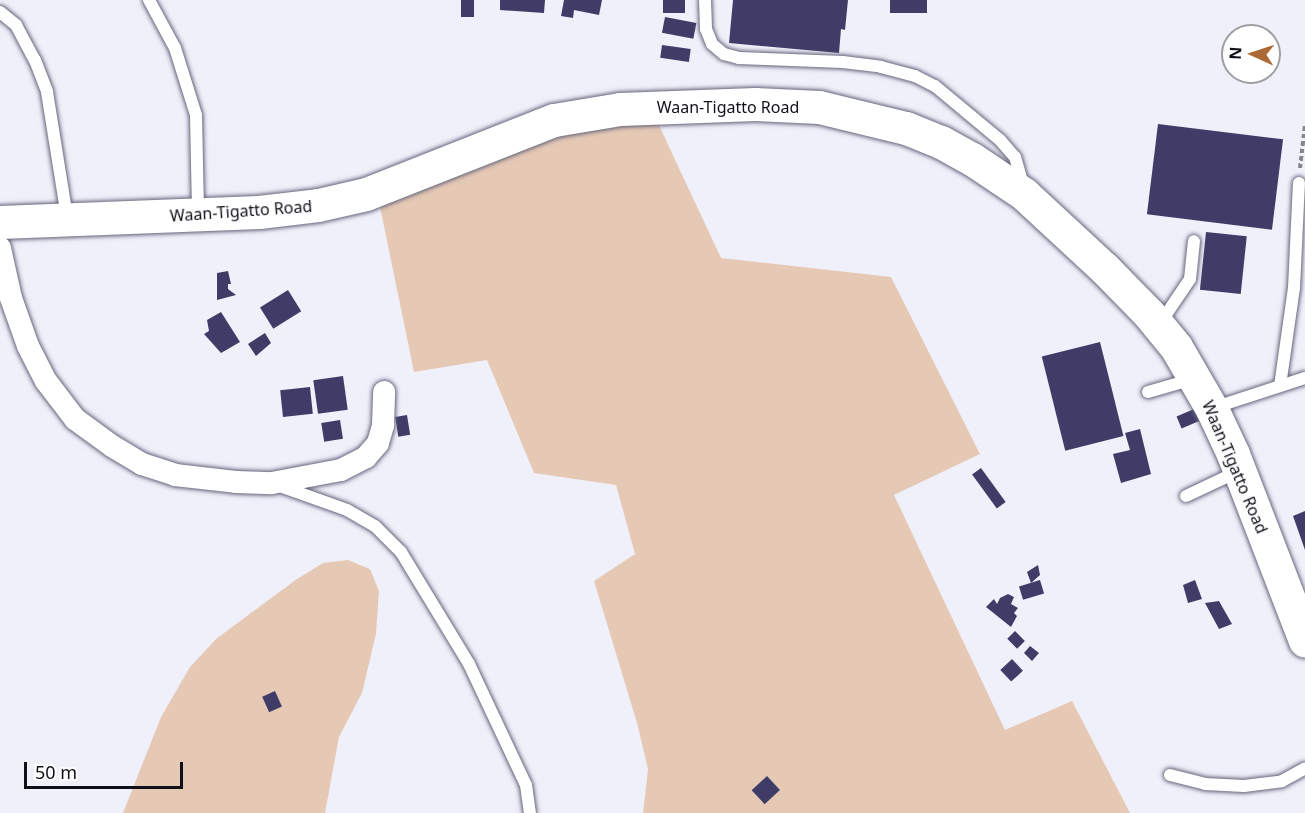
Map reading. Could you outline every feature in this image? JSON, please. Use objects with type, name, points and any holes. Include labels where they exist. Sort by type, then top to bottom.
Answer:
[{"type":"street","name":"Waan-Tigatto Road","points":[[0,222],[198,215],[318,205],[366,194],[554,120],[620,109],[755,104],[819,107],[906,128],[972,159],[1024,194],[1105,269],[1176,347],[1212,409],[1291,591],[1305,641]]},
{"type":"street","points":[[0,248],[11,298],[28,346],[46,381],[75,418],[112,446],[142,464],[175,475],[236,482],[272,483],[341,470],[366,457],[378,443],[383,425],[384,392]]},
{"type":"lane","points":[[149,0],[175,48],[196,115],[198,215]]},
{"type":"lane","points":[[705,0],[706,29],[712,44],[724,54],[738,58],[843,62],[881,67],[915,76],[935,86],[1000,140],[1015,157],[1022,176],[1024,194]]},
{"type":"lane","points":[[0,12],[16,25],[35,60],[47,92],[68,220]]},
{"type":"lane","points":[[1280,386],[1293,288],[1299,183]]},
{"type":"lane","points":[[1159,326],[1190,279],[1194,241]]},
{"type":"lane","points":[[1148,392],[1194,378]]},
{"type":"lane","points":[[1212,409],[1305,378]]},
{"type":"lane","points":[[1186,496],[1239,471]]},
{"type":"lane","points":[[272,483],[347,510],[366,520],[401,552],[469,664],[526,785],[530,813]]},
{"type":"lane","points":[[1170,775],[1205,784],[1245,786],[1282,781],[1305,768]]},
{"type":"path","points":[[1299,183],[1305,125]]},
{"type":"shaded area","points":[[657,121],[721,258],[891,277],[980,454],[894,495],[1005,730],[1072,701],[1130,813],[643,813],[648,769],[637,723],[594,581],[635,554],[616,485],[534,473],[487,360],[414,372],[379,202],[557,131]]},
{"type":"shaded area","points":[[348,560],[370,569],[379,591],[376,634],[362,693],[339,737],[325,813],[123,813],[161,717],[190,667],[216,639],[297,579],[323,563]]},
{"type":"building","points":[[461,0],[474,0],[474,17],[461,17]]},
{"type":"building","points":[[500,0],[545,0],[544,13],[500,10]]},
{"type":"building","points":[[564,0],[602,0],[599,15],[574,10],[573,18],[561,16]]},
{"type":"building","points":[[663,0],[685,0],[685,13],[663,13]]},
{"type":"building","points":[[733,0],[848,0],[845,30],[841,29],[839,53],[729,43]]},
{"type":"building","points":[[890,0],[927,0],[927,13],[890,13]]},
{"type":"building","points":[[665,17],[696,23],[693,39],[662,33]]},
{"type":"building","points":[[662,45],[691,49],[689,62],[660,58]]},
{"type":"building","points":[[1158,124],[1283,139],[1272,230],[1147,214]]},
{"type":"building","points":[[1206,232],[1247,236],[1241,294],[1200,290]]},
{"type":"building","points":[[228,271],[231,284],[228,284],[228,289],[236,295],[217,300],[217,273]]},
{"type":"building","points":[[288,290],[301,311],[273,329],[260,307]]},
{"type":"building","points":[[221,312],[240,342],[221,353],[204,334],[209,331],[207,320]]},
{"type":"building","points":[[265,333],[271,343],[256,356],[248,344]]},
{"type":"building","points":[[1100,342],[1123,436],[1065,451],[1042,357]]},
{"type":"building","points":[[343,376],[348,410],[318,414],[313,380]]},
{"type":"building","points":[[310,387],[313,414],[283,417],[280,390]]},
{"type":"building","points":[[1194,409],[1199,421],[1182,428],[1177,416]]},
{"type":"building","points":[[407,415],[410,435],[398,437],[395,417]]},
{"type":"building","points":[[340,420],[343,439],[324,442],[321,423]]},
{"type":"building","points":[[1140,429],[1151,474],[1121,483],[1113,454],[1130,450],[1125,433]]},
{"type":"building","points":[[981,468],[1006,502],[997,508],[972,474]]},
{"type":"building","points":[[1305,511],[1305,550],[1293,516]]},
{"type":"building","points":[[1038,565],[1040,575],[1031,583],[1027,572]]},
{"type":"building","points":[[1040,580],[1044,593],[1023,600],[1019,586]]},
{"type":"building","points":[[1195,580],[1202,599],[1188,603],[1183,585]]},
{"type":"building","points":[[1008,594],[1014,597],[1011,604],[1018,608],[1014,613],[1017,616],[1011,627],[986,607],[994,599],[997,604],[1000,598]]},
{"type":"building","points":[[1219,601],[1232,624],[1219,629],[1205,603]]},
{"type":"building","points":[[1015,631],[1025,641],[1017,649],[1007,639]]},
{"type":"building","points":[[1030,646],[1039,653],[1032,661],[1024,653]]},
{"type":"building","points":[[1012,659],[1023,671],[1011,682],[1000,670]]},
{"type":"building","points":[[275,691],[282,707],[269,712],[262,697]]},
{"type":"building","points":[[767,776],[780,790],[765,804],[752,790]]}]
